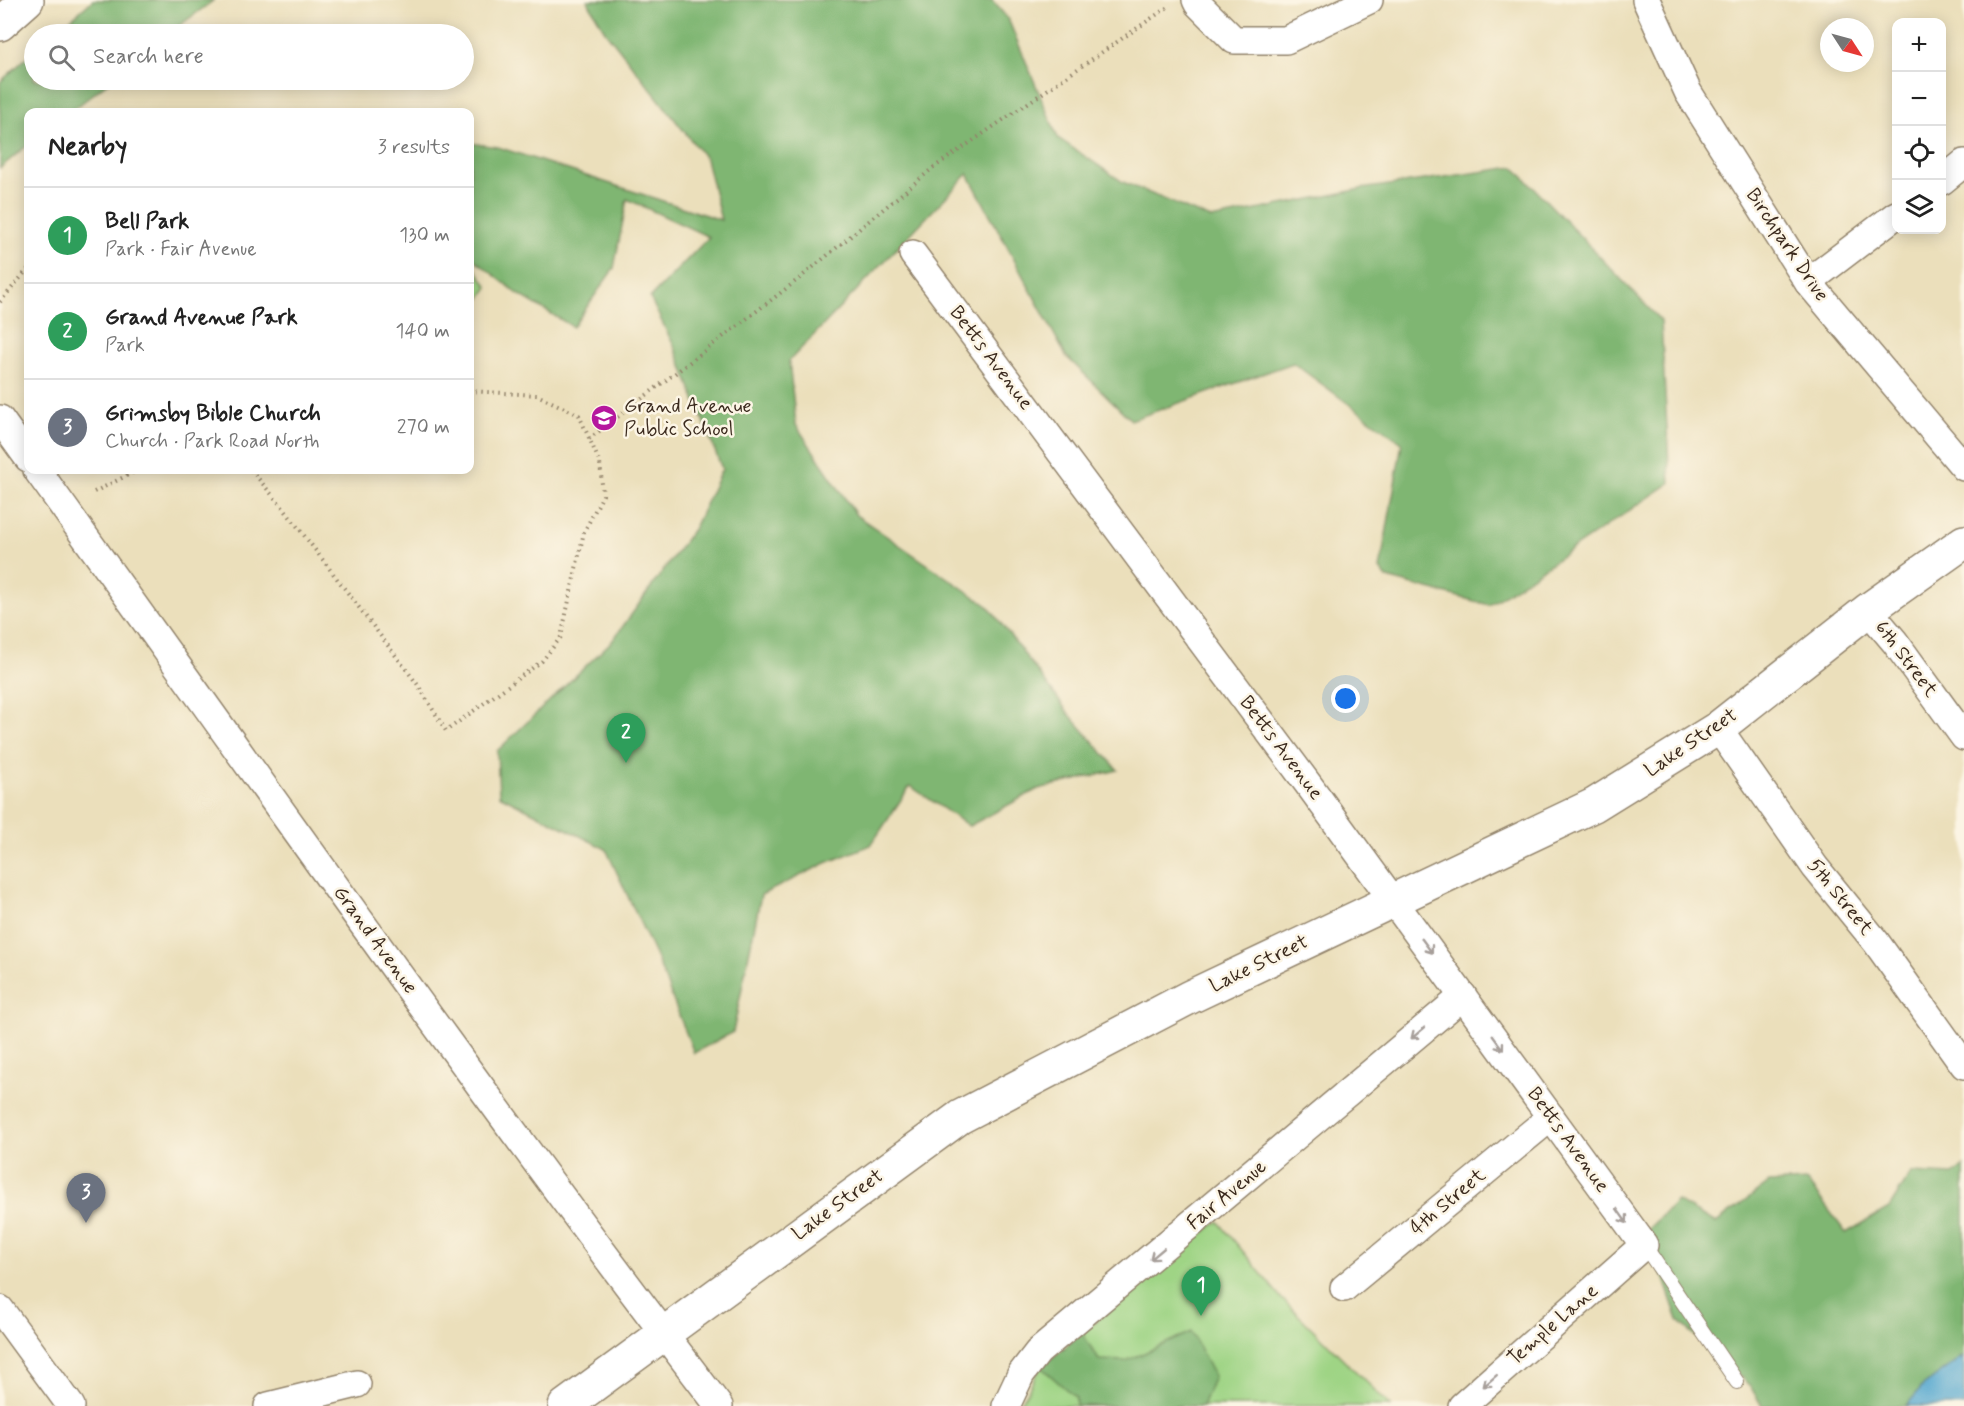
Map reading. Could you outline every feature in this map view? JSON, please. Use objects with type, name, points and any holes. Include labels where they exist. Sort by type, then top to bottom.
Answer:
[{"type":"main road","points":[[0,24],[27,0]]},
{"type":"main road","name":"Lake Street","points":[[565,1406],[960,1117],[1190,997],[1392,899],[1594,805],[1718,728],[1868,610],[1964,542]]},
{"type":"street","points":[[1184,2],[1198,4],[1234,40],[1286,40],[1370,0]]},
{"type":"street","name":"Birchpark Drive","points":[[1646,0],[1688,92],[1808,282],[1964,467]]},
{"type":"street","points":[[1942,180],[1964,164]]},
{"type":"street","points":[[1808,282],[1892,218]]},
{"type":"street","name":"Betts Avenue","points":[[913,254],[1392,899],[1644,1245]]},
{"type":"street","points":[[0,419],[24,452]]},
{"type":"street","name":"Grand Avenue","points":[[40,474],[373,938],[718,1406]]},
{"type":"street","name":"6th Street","points":[[1868,610],[1895,642],[1964,737]]},
{"type":"street","name":"5th Street","points":[[1718,728],[1815,867],[1876,942],[1964,1065]]},
{"type":"street","name":"Fair Avenue","points":[[1006,1406],[1021,1374],[1038,1352],[1463,996]]},
{"type":"street","name":"4th Street","points":[[1344,1288],[1551,1117]]},
{"type":"street","name":"Temple Lane","points":[[1462,1406],[1644,1245]]},
{"type":"street","points":[[0,1309],[71,1406]]},
{"type":"street","points":[[268,1406],[357,1384]]},
{"type":"lane","points":[[1644,1245],[1737,1382]]},
{"type":"path","points":[[590,439],[800,278],[933,168],[1184,2]]},
{"type":"path","points":[[0,302],[24,274]]},
{"type":"path","points":[[254,474],[285,509],[418,685],[446,731],[542,661],[561,637],[584,532],[603,495],[600,463],[579,415],[537,395],[474,391]]},
{"type":"path","points":[[94,492],[130,474]]},
{"type":"green space","points":[[93,0],[214,0],[182,24],[65,24]]},
{"type":"green space","points":[[587,0],[992,0],[1008,19],[1058,138],[1123,182],[1211,219],[1361,189],[1514,167],[1661,321],[1670,483],[1489,605],[1387,578],[1380,569],[1402,443],[1293,363],[1131,420],[1066,356],[968,174],[789,361],[796,425],[856,515],[988,606],[1070,715],[1118,770],[1038,789],[969,826],[910,786],[871,845],[826,863],[761,895],[733,1032],[694,1053],[656,957],[606,849],[499,795],[497,751],[613,640],[694,528],[722,469],[675,348],[650,298],[709,237],[627,199],[614,268],[573,327],[518,294],[474,259],[474,144],[498,147],[721,220],[706,159],[605,31]]},
{"type":"green space","points":[[24,60],[24,90],[98,90],[75,108],[24,108],[24,148],[0,168],[0,82]]},
{"type":"green space","points":[[474,267],[488,287],[474,307]]},
{"type":"green space","points":[[1964,1166],[1964,1356],[1923,1386],[1906,1406],[1762,1406],[1750,1386],[1678,1320],[1647,1230],[1677,1201],[1716,1223],[1769,1183],[1807,1181],[1846,1233],[1889,1208],[1911,1173],[1953,1175]]},
{"type":"green space","points":[[1218,1221],[1282,1299],[1391,1406],[1019,1406],[1041,1367]]},
{"type":"green space","points":[[1191,1332],[1214,1376],[1202,1406],[1076,1406],[1076,1398],[1041,1367],[1082,1333],[1099,1360],[1126,1361]]},
{"type":"water","points":[[1964,1356],[1964,1406],[1906,1406],[1923,1386]]},
{"type":"place","name":"Grand Avenue Public School","points":[[604,418]]},
{"type":"place","name":"Grand Avenue Park","points":[[626,763]]},
{"type":"place","name":"Grimsby Bible Church","points":[[86,1223]]},
{"type":"place","name":"Bell Park","points":[[1201,1316]]}]
